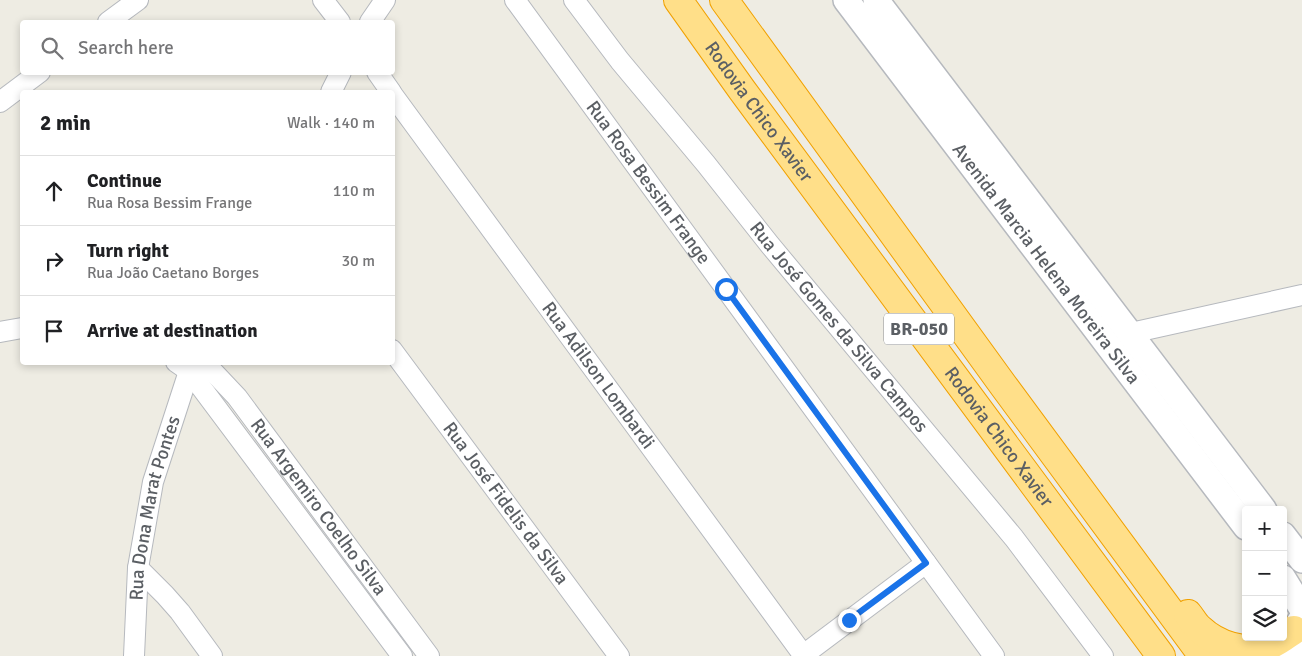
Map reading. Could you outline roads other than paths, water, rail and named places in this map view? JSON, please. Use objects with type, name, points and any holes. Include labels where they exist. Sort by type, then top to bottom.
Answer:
[{"type":"highway","name":"Rodovia Chico Xavier","points":[[678,0],[742,90],[1161,656]]},
{"type":"highway","name":"Rodovia Chico Xavier","points":[[724,0],[1003,385],[1203,656]]},
{"type":"highway","points":[[1003,385],[1200,629],[1211,637],[1234,648],[1257,649],[1278,641],[1297,628]]},
{"type":"street","points":[[111,20],[138,0]]},
{"type":"street","points":[[323,0],[338,20]]},
{"type":"street","points":[[371,20],[385,0]]},
{"type":"street","name":"Rua Rosa Bessim Frange","points":[[515,0],[994,656]]},
{"type":"street","name":"Rua José Gomes da Silva Campos","points":[[574,0],[620,61],[706,164],[770,245],[1014,538],[1103,656]]},
{"type":"street","name":"Avenida Marcia Helena Moreira Silva","points":[[846,0],[1242,522]]},
{"type":"street","name":"Avenida Marcia Helena Moreira Silva","points":[[876,0],[1261,506]]},
{"type":"street","points":[[0,102],[36,75]]},
{"type":"street","points":[[332,90],[340,75]]},
{"type":"street","name":"Rua Adilson Lombardi","points":[[379,75],[390,90]]},
{"type":"street","name":"Rua Adilson Lombardi","points":[[395,97],[803,656]]},
{"type":"street","points":[[1131,333],[1302,295]]},
{"type":"street","points":[[0,332],[20,328]]},
{"type":"street","name":"Rua José Fidelis da Silva","points":[[395,354],[619,656]]},
{"type":"street","name":"Rua Dona Marat Pontes","points":[[134,656],[138,568],[152,482],[190,365]]},
{"type":"street","name":"Rua Argemiro Coelho Silva","points":[[190,365],[402,656]]},
{"type":"street","name":"Rua Argemiro Coelho Silva","points":[[190,365],[237,397],[430,656]]},
{"type":"street","points":[[1287,541],[1302,560]]},
{"type":"street","points":[[803,656],[926,563]]},
{"type":"street","points":[[138,568],[180,612],[212,656]]},
{"type":"street","points":[[1287,592],[1297,628]]}]
